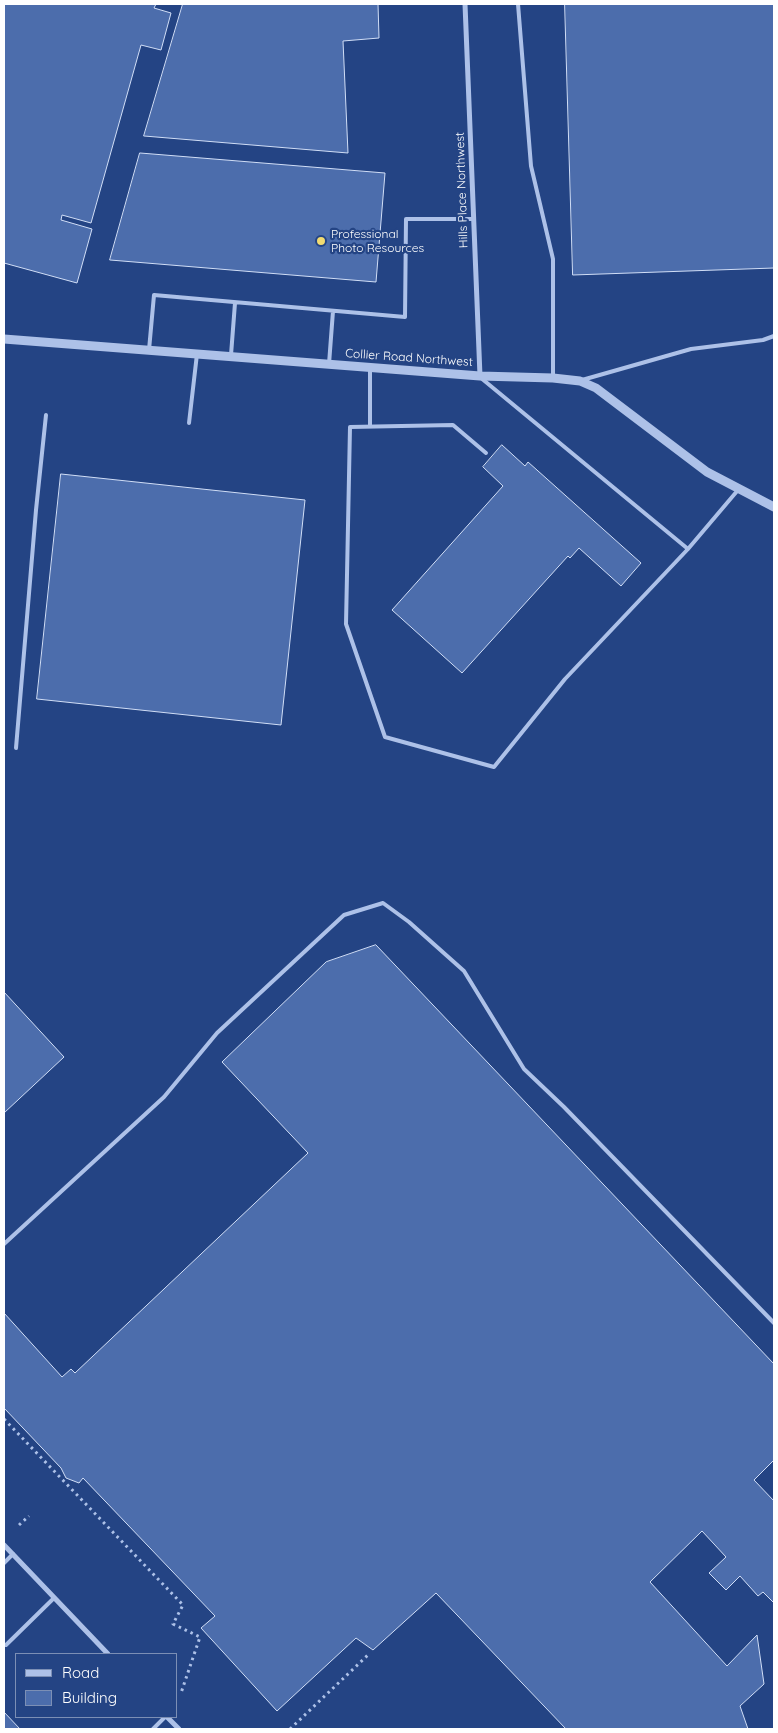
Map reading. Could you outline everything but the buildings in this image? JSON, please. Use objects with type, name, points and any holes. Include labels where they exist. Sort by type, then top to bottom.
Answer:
[{"type":"street","name":"Hills Place Northwest","points":[[465,4],[480,376]]},
{"type":"street","name":"Collier Road Northwest","points":[[4,339],[370,368],[580,381],[596,388],[707,472],[738,490],[774,507]]},
{"type":"street","points":[[4,1545],[107,1653]]},
{"type":"street","points":[[167,1718],[179,1729]]},
{"type":"lane","points":[[518,4],[531,166],[554,259],[553,378]]},
{"type":"lane","points":[[149,350],[154,295],[405,317],[406,219],[473,220]]},
{"type":"lane","points":[[231,357],[235,303]]},
{"type":"lane","points":[[329,364],[333,311]]},
{"type":"lane","points":[[580,381],[691,349],[763,340],[774,336]]},
{"type":"lane","points":[[189,424],[197,354]]},
{"type":"lane","points":[[370,368],[370,426]]},
{"type":"lane","points":[[480,376],[688,549]]},
{"type":"lane","points":[[16,748],[46,415]]},
{"type":"lane","points":[[486,453],[454,425],[350,427],[346,624],[385,737],[494,767],[565,679],[688,549],[738,490]]},
{"type":"lane","points":[[4,1244],[164,1097],[217,1033],[344,915],[383,904],[409,922],[464,971],[524,1069],[564,1107],[774,1323]]},
{"type":"lane","points":[[4,1563],[13,1554]]},
{"type":"lane","points":[[6,1645],[54,1598]]},
{"type":"lane","points":[[153,1729],[165,1718]]},
{"type":"path","points":[[4,1419],[184,1605],[173,1624],[200,1637],[181,1693]]},
{"type":"path","points":[[19,1525],[29,1516]]},
{"type":"path","points":[[290,1729],[369,1654]]},
{"type":"place","name":"Professional Photo Resources","points":[[321,241]]}]
